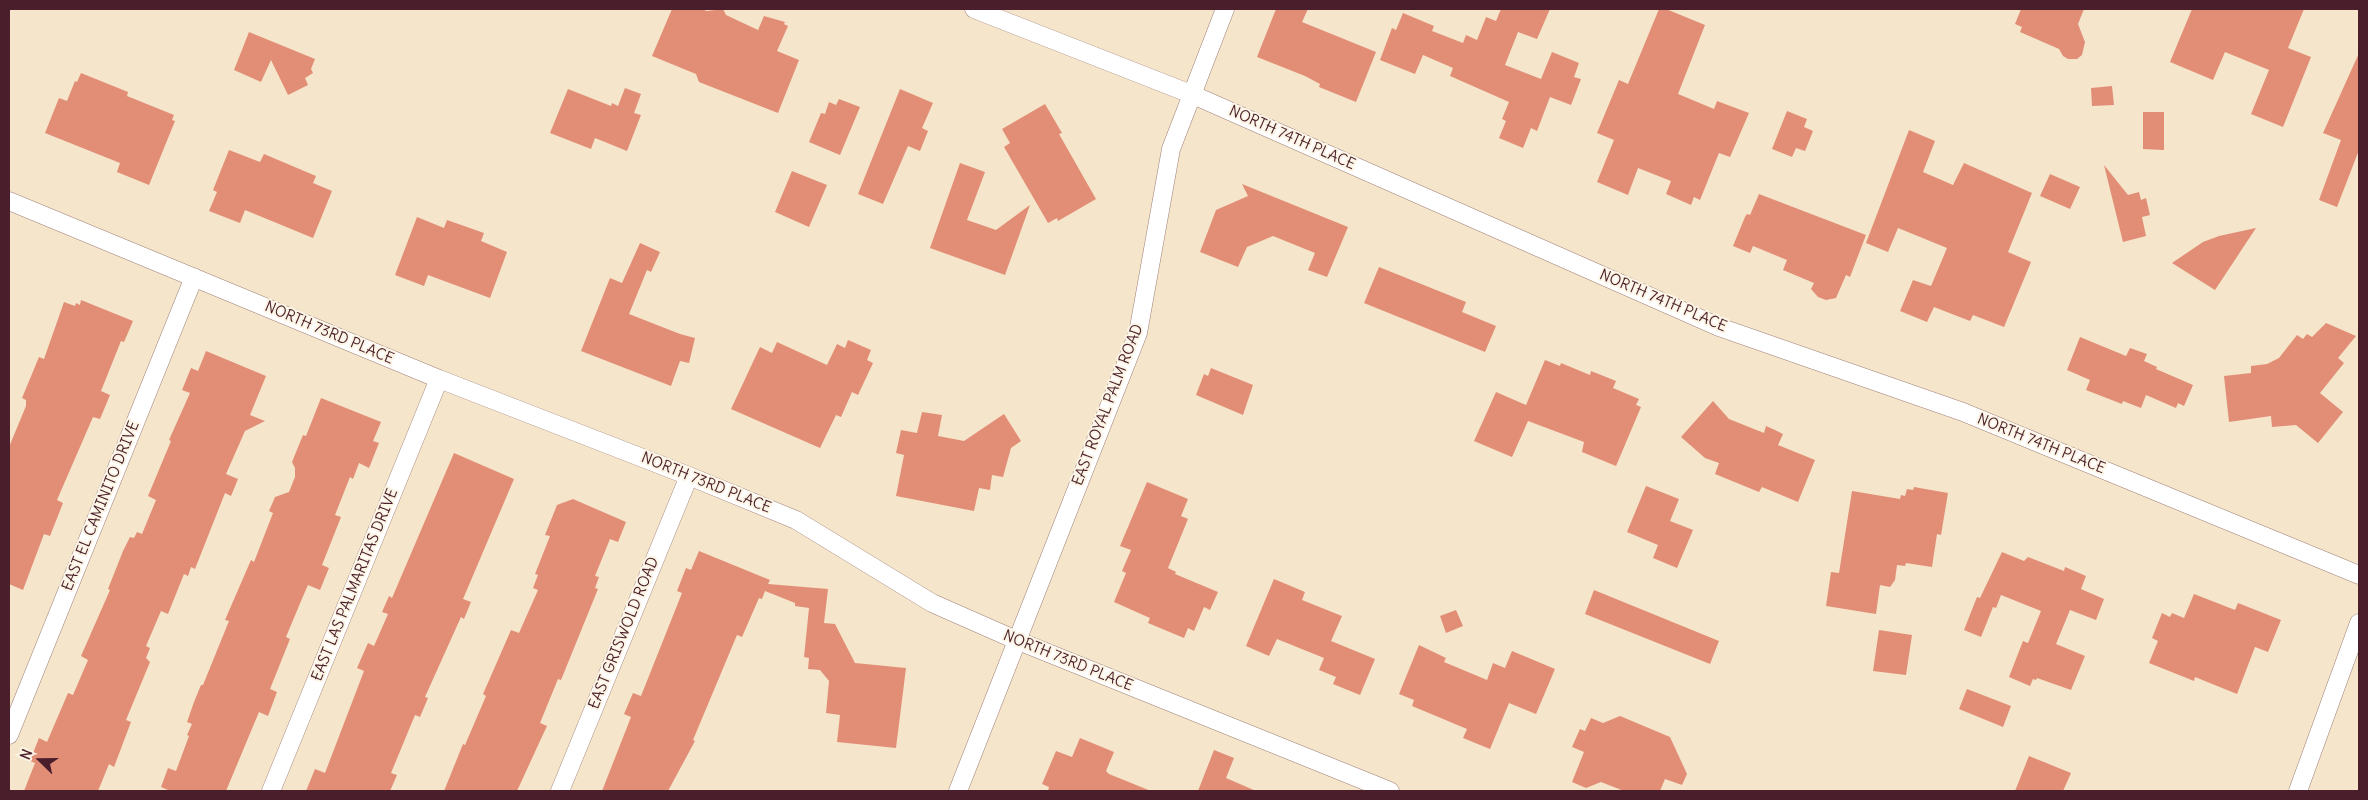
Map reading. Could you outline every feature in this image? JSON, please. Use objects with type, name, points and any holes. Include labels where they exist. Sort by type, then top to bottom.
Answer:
[{"type":"street","name":"NORTH 74TH PLACE","points":[[974,9],[1191,94],[1719,327],[1963,412],[2359,574]]},
{"type":"street","name":"EAST ROYAL PALM ROAD","points":[[958,791],[1138,333],[1171,149],[1225,9]]},
{"type":"street","name":"NORTH 73RD PLACE","points":[[9,200],[440,379],[689,476],[796,520],[932,603],[1016,640],[1390,791]]},
{"type":"street","name":"EAST EL CAMINITO DRIVE","points":[[9,735],[194,277]]},
{"type":"street","name":"EAST LAS PALMARITAS DRIVE","points":[[271,791],[440,379]]},
{"type":"street","name":"EAST GRISWOLD ROAD","points":[[560,791],[689,476]]},
{"type":"street","points":[[2298,791],[2359,623]]},
{"type":"building","points":[[672,9],[701,9],[707,11],[723,9],[726,15],[758,30],[764,16],[785,22],[784,24],[788,26],[777,51],[799,60],[778,113],[699,82],[696,74],[652,56]]},
{"type":"building","points":[[1276,9],[1308,9],[1302,22],[1376,52],[1356,102],[1319,87],[1320,84],[1305,76],[1257,57]]},
{"type":"building","points":[[1501,9],[1550,9],[1537,39],[1518,32],[1505,65],[1541,79],[1552,52],[1579,63],[1574,77],[1581,79],[1571,105],[1550,97],[1537,131],[1531,128],[1523,148],[1499,138],[1506,121],[1502,119],[1509,102],[1450,76],[1453,68],[1423,55],[1415,74],[1380,60],[1392,28],[1396,30],[1403,13],[1434,26],[1432,31],[1463,43],[1466,35],[1477,40],[1486,17],[1496,21]]},
{"type":"building","points":[[1659,9],[1666,9],[1705,25],[1678,94],[1714,109],[1717,101],[1749,113],[1730,157],[1719,153],[1700,200],[1694,197],[1691,205],[1666,194],[1671,181],[1638,168],[1628,195],[1597,182],[1614,140],[1597,133],[1619,80],[1628,84]]},
{"type":"building","points":[[2021,9],[2084,9],[2078,24],[2085,42],[2082,55],[2077,59],[2068,59],[2063,56],[2059,49],[2020,32],[2022,27],[2015,24]]},
{"type":"building","points":[[2192,9],[2304,9],[2288,48],[2311,57],[2283,127],[2251,114],[2269,70],[2225,52],[2213,80],[2170,62]]},
{"type":"building","points":[[249,32],[315,59],[311,69],[313,73],[305,78],[308,85],[288,95],[271,60],[261,82],[234,70]]},
{"type":"building","points":[[2359,53],[2359,150],[2337,207],[2319,200],[2341,140],[2323,133]]},
{"type":"building","points":[[81,73],[128,92],[127,96],[174,115],[172,120],[175,121],[149,185],[117,172],[120,163],[45,133],[59,98],[67,101],[75,81],[77,82]]},
{"type":"building","points":[[2112,86],[2114,105],[2092,106],[2091,88]]},
{"type":"building","points":[[625,88],[641,94],[634,113],[641,115],[627,151],[595,138],[591,149],[550,133],[568,89],[611,106],[612,103],[618,106]]},
{"type":"building","points":[[900,89],[933,103],[922,128],[928,131],[920,151],[908,146],[883,204],[858,194]]},
{"type":"building","points":[[839,99],[860,107],[840,155],[809,142],[821,113],[825,114],[829,102],[836,105]]},
{"type":"building","points":[[1045,104],[1062,133],[1059,134],[1096,199],[1058,221],[1057,218],[1048,223],[1004,147],[1010,143],[1002,129]]},
{"type":"building","points":[[1787,111],[1807,119],[1804,127],[1813,131],[1805,151],[1796,148],[1792,157],[1772,149]]},
{"type":"building","points":[[2143,112],[2164,112],[2164,150],[2143,149]]},
{"type":"building","points":[[1909,130],[1935,141],[1923,172],[1953,185],[1964,163],[2032,193],[2008,252],[2031,262],[2004,327],[1973,315],[1970,321],[1934,307],[1927,322],[1900,311],[1913,280],[1931,286],[1947,248],[1898,228],[1888,252],[1866,243]]},
{"type":"building","points":[[229,150],[260,162],[264,154],[316,176],[313,183],[332,191],[313,238],[245,210],[240,223],[209,211],[217,192],[213,190]]},
{"type":"building","points":[[960,163],[985,172],[967,220],[996,230],[1030,205],[1005,275],[930,248]]},
{"type":"building","points":[[2104,165],[2128,195],[2139,192],[2141,200],[2146,198],[2150,215],[2142,217],[2146,236],[2123,242]]},
{"type":"building","points":[[792,171],[827,185],[809,227],[775,212]]},
{"type":"building","points":[[2050,174],[2080,187],[2070,209],[2040,196]]},
{"type":"building","points":[[1242,184],[1348,227],[1327,277],[1308,270],[1315,253],[1273,236],[1247,247],[1238,267],[1200,252],[1216,210],[1248,196]]},
{"type":"building","points":[[1759,194],[1866,235],[1850,277],[1846,275],[1836,298],[1826,300],[1818,297],[1811,289],[1814,283],[1783,270],[1787,260],[1753,246],[1750,253],[1733,246],[1745,217],[1747,214],[1750,215]]},
{"type":"building","points":[[417,217],[444,228],[447,220],[484,233],[481,241],[507,252],[490,298],[428,275],[424,286],[395,275]]},
{"type":"building","points":[[2256,228],[2215,290],[2172,263],[2203,242],[2219,236]]},
{"type":"building","points":[[640,243],[660,252],[651,272],[647,270],[629,314],[695,338],[689,363],[680,361],[671,386],[581,351],[610,278],[622,283]]},
{"type":"building","points":[[1379,267],[1466,302],[1462,312],[1496,326],[1485,352],[1364,303]]},
{"type":"building","points":[[81,300],[133,321],[124,342],[121,341],[101,391],[110,395],[100,419],[93,417],[57,500],[63,503],[50,536],[44,534],[23,590],[9,584],[9,447],[26,406],[26,400],[22,398],[39,357],[44,359],[64,302],[75,306],[76,303],[80,305]]},
{"type":"building","points":[[2326,323],[2356,336],[2338,358],[2344,363],[2320,393],[2343,412],[2318,443],[2296,425],[2272,427],[2271,416],[2229,422],[2224,376],[2251,373],[2251,366],[2267,364],[2279,358],[2297,335],[2303,339],[2307,334],[2312,337]]},
{"type":"building","points":[[2080,337],[2126,356],[2130,348],[2147,354],[2144,361],[2157,367],[2156,369],[2193,385],[2184,406],[2178,403],[2176,408],[2146,395],[2141,408],[2123,401],[2122,404],[2086,390],[2090,380],[2067,370]]},
{"type":"building","points":[[848,340],[871,350],[867,360],[873,363],[858,395],[852,392],[841,417],[836,415],[820,448],[731,409],[760,347],[772,353],[777,342],[827,365],[837,344],[845,348]]},
{"type":"building","points":[[206,351],[266,376],[250,415],[265,421],[245,431],[226,474],[238,479],[231,496],[225,493],[195,569],[191,567],[188,576],[184,574],[168,614],[161,611],[146,646],[150,648],[146,658],[150,662],[126,720],[131,722],[114,767],[109,764],[98,791],[24,791],[35,763],[30,761],[39,738],[47,742],[68,693],[73,695],[88,660],[81,656],[110,590],[108,589],[123,551],[130,537],[134,538],[137,532],[142,534],[156,500],[148,496],[171,441],[169,440],[190,393],[182,390],[191,368],[198,371]]},
{"type":"building","points":[[1545,360],[1560,366],[1561,363],[1590,375],[1591,371],[1616,381],[1613,388],[1639,399],[1636,405],[1641,407],[1616,466],[1582,452],[1584,442],[1528,421],[1512,457],[1474,441],[1496,392],[1526,405]]},
{"type":"building","points":[[1211,368],[1253,385],[1243,415],[1196,395],[1204,374],[1208,376]]},
{"type":"building","points":[[321,398],[381,422],[373,441],[379,443],[369,468],[359,463],[353,479],[350,477],[335,515],[341,517],[322,565],[329,568],[320,590],[308,585],[286,637],[290,639],[270,689],[277,692],[268,716],[259,712],[226,791],[170,791],[161,787],[168,768],[176,771],[192,724],[187,722],[229,621],[225,620],[251,560],[254,562],[273,513],[269,511],[275,497],[289,492],[295,477],[295,468],[292,462],[303,435],[306,436]]},
{"type":"building","points":[[1713,401],[1729,419],[1764,433],[1766,426],[1775,430],[1783,434],[1778,445],[1815,460],[1798,502],[1762,487],[1759,492],[1715,474],[1719,463],[1705,458],[1681,437]]},
{"type":"building","points":[[922,412],[942,415],[938,436],[964,441],[1004,414],[1021,441],[1011,448],[1003,477],[992,475],[990,490],[979,488],[974,511],[896,496],[904,455],[896,453],[901,430],[917,433]]},
{"type":"building","points":[[454,453],[514,479],[463,599],[471,602],[464,619],[461,617],[425,697],[428,698],[420,717],[415,715],[391,773],[397,775],[390,791],[306,791],[315,769],[325,773],[364,671],[357,668],[368,643],[374,646],[388,614],[382,612],[389,596],[392,598]]},
{"type":"building","points":[[1147,482],[1188,499],[1181,516],[1188,519],[1168,568],[1176,572],[1175,574],[1218,592],[1210,610],[1204,607],[1194,631],[1188,628],[1184,638],[1148,623],[1150,618],[1114,602],[1126,573],[1122,571],[1131,550],[1120,546]]},
{"type":"building","points":[[1646,486],[1679,499],[1670,521],[1693,530],[1677,568],[1653,558],[1658,545],[1627,532]]},
{"type":"building","points":[[1914,487],[1948,493],[1941,535],[1937,534],[1932,567],[1906,563],[1905,566],[1897,565],[1895,580],[1890,587],[1880,585],[1876,614],[1826,606],[1831,572],[1839,573],[1852,491],[1900,499],[1901,495],[1905,496],[1907,489],[1913,490]]},
{"type":"building","points":[[573,499],[626,522],[618,542],[610,539],[595,576],[599,577],[595,588],[598,589],[561,680],[558,679],[540,723],[547,726],[517,791],[444,791],[463,744],[465,745],[486,696],[483,694],[511,630],[519,633],[538,590],[533,588],[538,575],[535,574],[550,536],[545,535],[557,505]]},
{"type":"building","points":[[699,551],[770,580],[768,584],[828,589],[824,623],[835,624],[855,663],[906,668],[896,748],[837,742],[840,715],[826,713],[829,681],[820,670],[808,669],[809,658],[804,657],[809,608],[795,606],[795,603],[765,591],[762,599],[759,598],[742,637],[737,635],[693,740],[695,741],[668,791],[602,791],[631,717],[624,714],[633,693],[641,696],[682,593],[677,591],[686,568],[691,570]]},
{"type":"building","points":[[2002,552],[2024,561],[2028,557],[2064,571],[2065,567],[2086,576],[2081,589],[2104,599],[2096,620],[2070,610],[2056,644],[2085,656],[2071,690],[2037,678],[2036,680],[2033,679],[2030,686],[2009,677],[2023,641],[2028,643],[2041,611],[2001,595],[1996,608],[1993,607],[1981,637],[1964,630],[1977,597],[1980,598]]},
{"type":"building","points":[[1274,579],[1305,592],[1302,600],[1342,616],[1331,641],[1375,659],[1360,695],[1333,684],[1336,677],[1319,670],[1324,658],[1277,639],[1269,656],[1246,646]]},
{"type":"building","points":[[1594,590],[1719,641],[1710,664],[1585,614]]},
{"type":"building","points":[[2194,594],[2235,610],[2238,603],[2281,620],[2268,652],[2255,647],[2237,694],[2195,677],[2194,681],[2149,663],[2158,641],[2152,638],[2162,613],[2170,617],[2172,613],[2184,618]]},
{"type":"building","points":[[1456,610],[1463,626],[1446,633],[1440,616]]},
{"type":"building","points":[[1879,630],[1912,635],[1906,675],[1873,671]]},
{"type":"building","points":[[1419,645],[1446,658],[1444,662],[1487,680],[1493,663],[1505,668],[1512,651],[1555,669],[1536,714],[1509,703],[1490,749],[1463,738],[1467,729],[1412,706],[1414,700],[1399,694]]},
{"type":"building","points":[[1967,689],[2011,706],[2003,727],[1959,709]]},
{"type":"building","points":[[1620,716],[1670,737],[1687,774],[1682,785],[1665,779],[1660,791],[1624,791],[1601,782],[1586,788],[1572,782],[1584,752],[1572,747],[1580,729],[1585,731],[1591,718],[1603,723]]},
{"type":"building","points":[[1080,738],[1114,752],[1106,771],[1109,774],[1151,791],[1048,791],[1049,787],[1042,784],[1056,751],[1072,757]]},
{"type":"building","points":[[1214,750],[1234,758],[1226,778],[1256,791],[1198,791]]},
{"type":"building","points":[[2029,756],[2071,773],[2063,791],[2015,791]]}]
